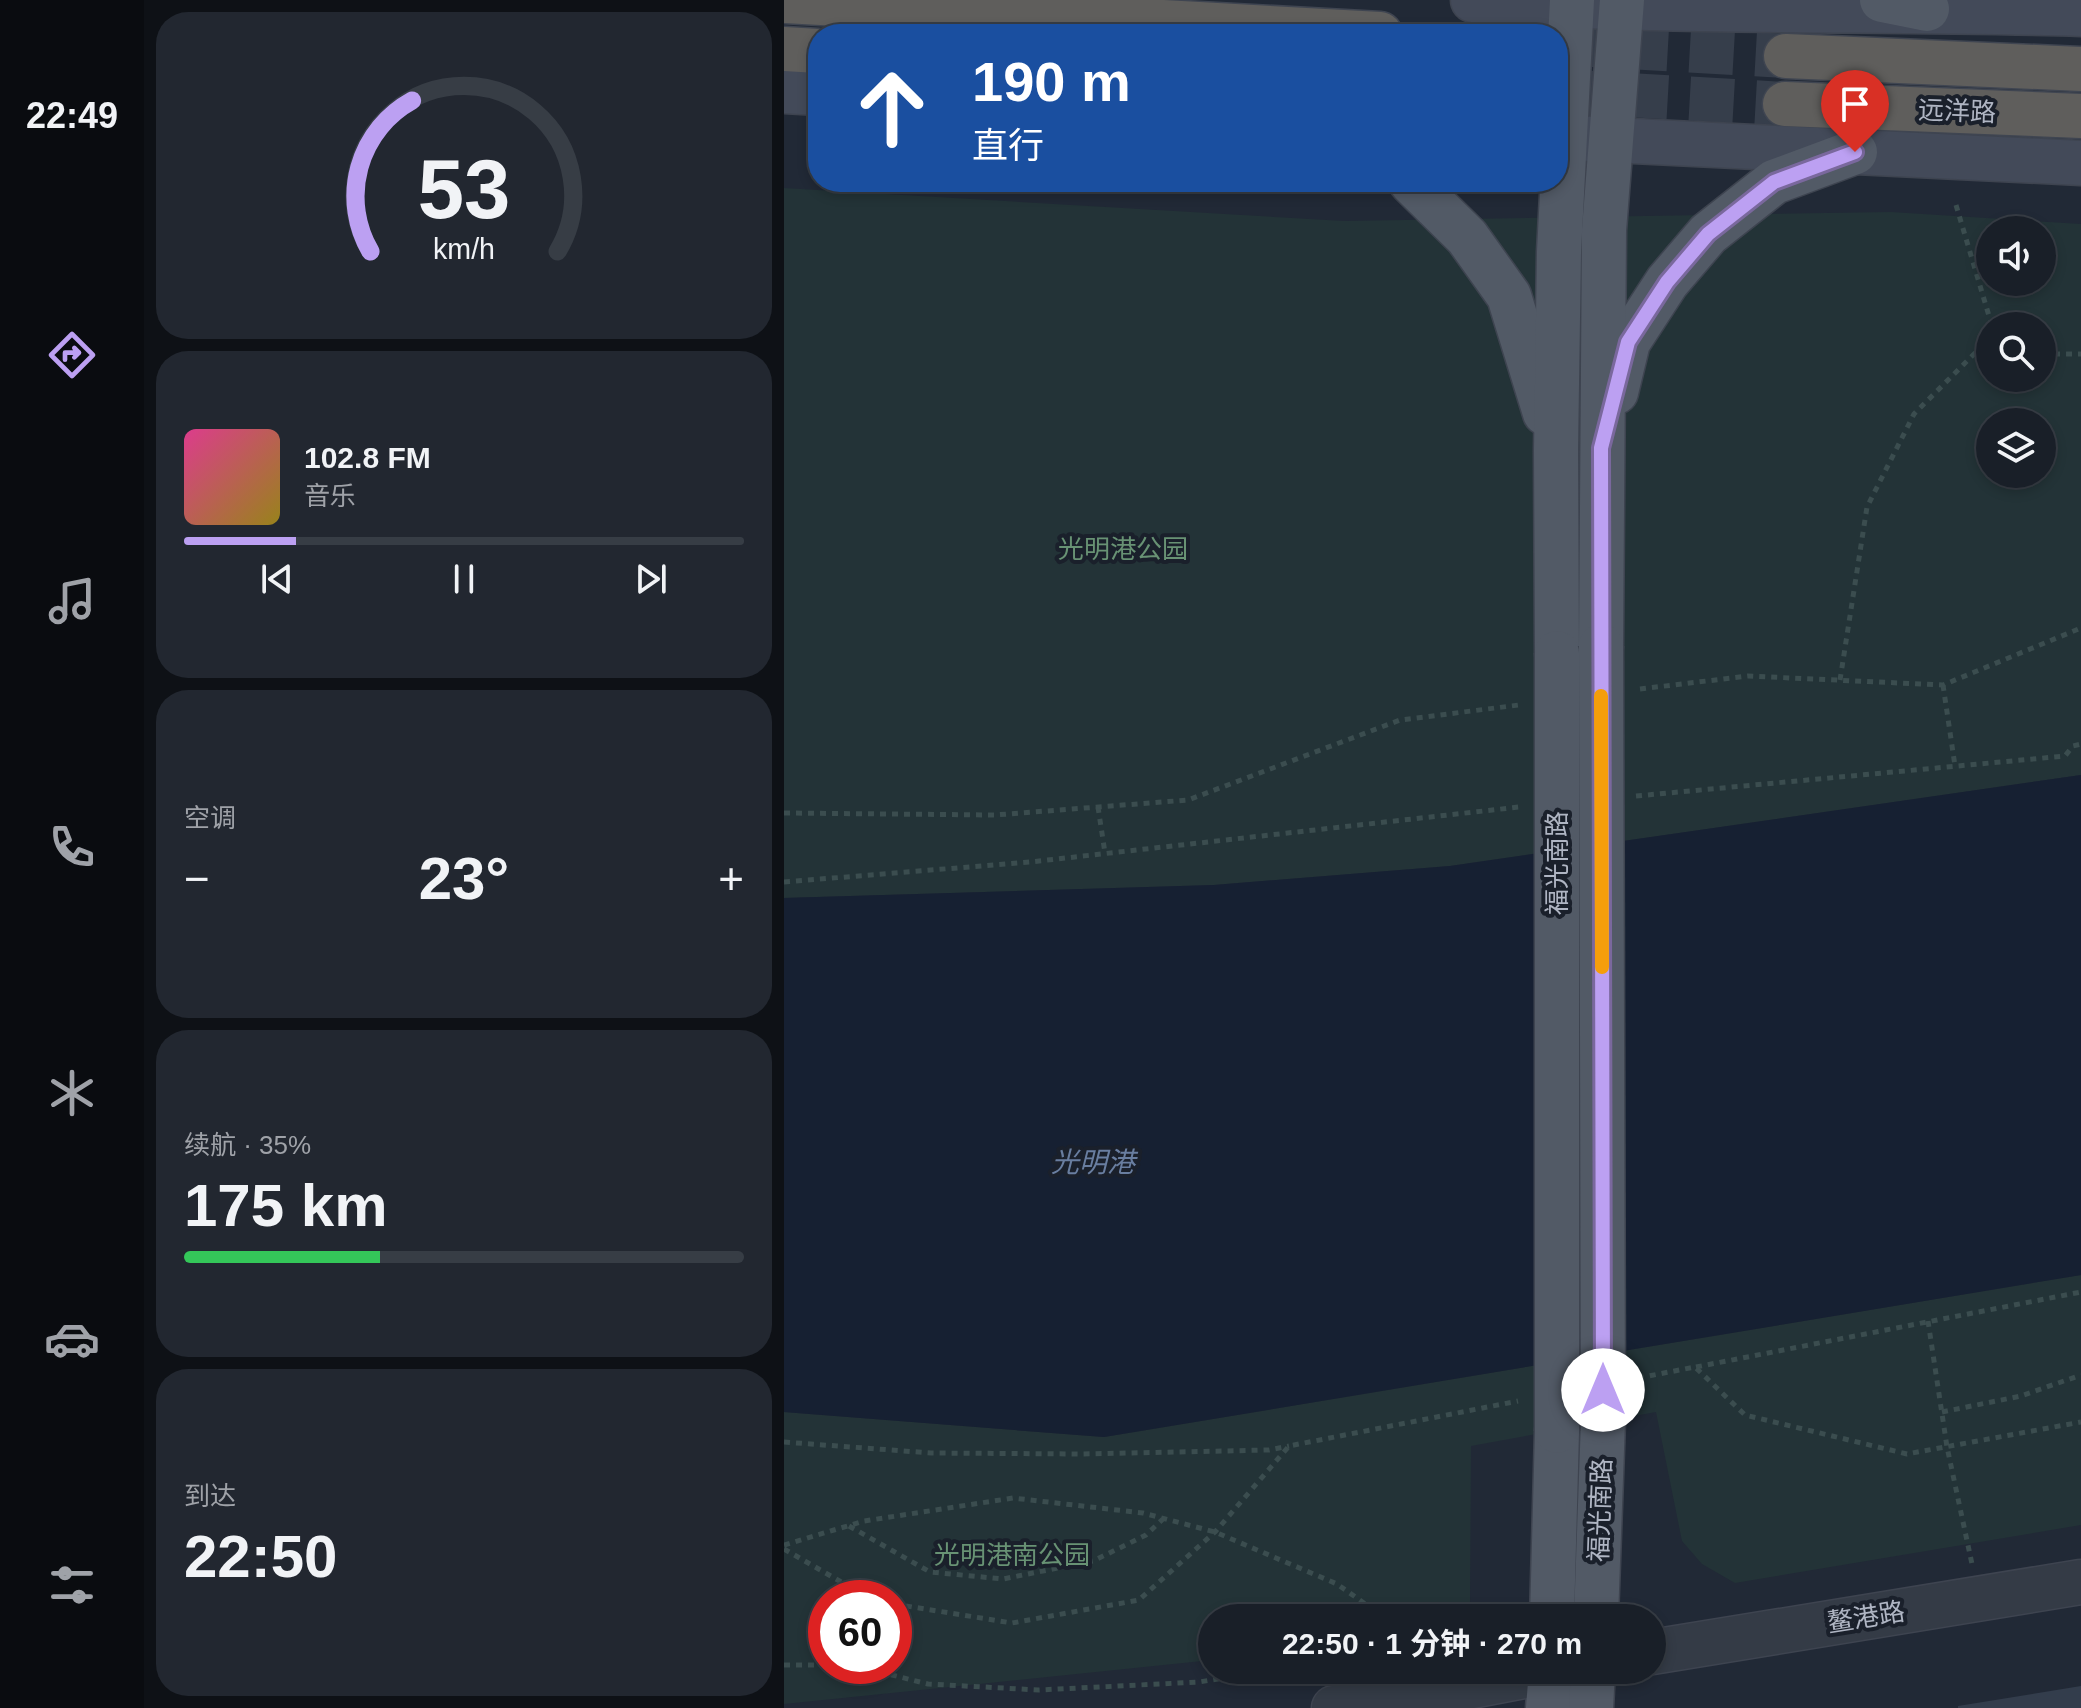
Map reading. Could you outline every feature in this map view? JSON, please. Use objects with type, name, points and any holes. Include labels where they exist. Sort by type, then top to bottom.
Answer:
[{"type":"highway","points":[[784,1],[1199,24]]},
{"type":"highway","points":[[784,49],[808,50]]},
{"type":"highway","name":"远洋路","points":[[1786,56],[2081,69]]},
{"type":"highway","name":"远洋路","points":[[1785,104],[2081,116]]},
{"type":"main road","points":[[1473,0],[1622,3],[1710,10],[1927,9],[2081,14]]},
{"type":"main road","points":[[1882,0],[1927,9]]},
{"type":"main road","name":"福光南路","points":[[1568,56],[1572,2]]},
{"type":"main road","name":"福光南路","points":[[1596,1604],[1603,1421],[1601,448],[1604,251],[1622,3]]},
{"type":"main road","points":[[784,91],[808,92]]},
{"type":"main road","points":[[1568,138],[2081,163]]},
{"type":"main road","points":[[1601,448],[1628,342],[1667,282],[1708,234],[1774,182],[1855,152]]},
{"type":"main road","points":[[1421,192],[1467,237],[1509,296],[1556,451]]},
{"type":"main road","name":"福光南路","points":[[1552,1604],[1557,1431],[1556,451],[1561,192]]},
{"type":"main road","points":[[1548,1708],[1551,1684]]},
{"type":"main road","points":[[1591,1708],[1592,1684]]},
{"type":"street","name":"鳌港路","points":[[1666,1650],[2081,1582]]},
{"type":"street","points":[[1334,1708],[1480,1684]]},
{"type":"path","points":[[1956,205],[1988,312]]},
{"type":"path","points":[[1840,680],[1867,507],[1914,414],[1976,352]]},
{"type":"path","points":[[2056,354],[2081,354]]},
{"type":"path","points":[[1637,690],[1748,676],[1943,685],[2081,628]]},
{"type":"path","points":[[1943,685],[1955,766]]},
{"type":"path","points":[[784,813],[995,815],[1188,800],[1400,720],[1527,704]]},
{"type":"path","points":[[1627,797],[2065,756],[2073,746],[2081,744]]},
{"type":"path","points":[[784,882],[1030,862],[1534,806]]},
{"type":"path","points":[[1098,807],[1105,853]]},
{"type":"path","points":[[1633,1379],[2081,1292]]},
{"type":"path","points":[[1928,1321],[1947,1447],[1973,1569]]},
{"type":"path","points":[[1695,1367],[1745,1415],[1907,1454],[2081,1422]]},
{"type":"path","points":[[1942,1412],[2021,1396],[2081,1375]]},
{"type":"path","points":[[784,1442],[931,1453],[1269,1450],[1523,1400]]},
{"type":"path","points":[[912,1607],[1012,1623],[1139,1600],[1215,1532],[1289,1446]]},
{"type":"path","points":[[784,1547],[848,1526],[1013,1498],[1143,1513],[1215,1532],[1337,1584],[1365,1604]]},
{"type":"path","points":[[848,1526],[930,1572],[1003,1579],[1093,1561],[1146,1535],[1163,1519]]},
{"type":"path","points":[[784,1547],[839,1580]]},
{"type":"path","points":[[784,1665],[808,1665]]},
{"type":"path","points":[[912,1680],[928,1684],[1039,1690],[1198,1682]]},
{"type":"green space","name":"光明港公园","points":[[784,188],[808,189],[808,192],[1344,221],[1891,212],[1976,217],[1976,296],[2056,296],[2056,222],[2081,224],[2081,775],[1450,866],[1214,885],[784,898]]},
{"type":"green space","name":"光明港南公园","points":[[2081,1275],[2081,1525],[1735,1583],[1702,1564],[1682,1541],[1656,1412],[1471,1446],[1470,1604],[1198,1604],[1198,1661],[784,1704],[784,1412],[1104,1437]]},
{"type":"water","name":"光明港","points":[[2081,775],[2081,1275],[1104,1437],[784,1412],[784,898],[1214,885],[1450,866]]},
{"type":"building","points":[[2081,1686],[2081,1708],[1958,1708],[1958,1706]]},
{"type":"tunnel","points":[[1568,44],[1786,56]]},
{"type":"tunnel","points":[[1568,92],[1785,104]]},
{"type":"slow traffic","points":[[1601,696],[1602,967]]},
{"type":"route","points":[[1603,1390],[1601,448],[1628,342],[1667,282],[1708,234],[1774,182],[1855,152]]}]
